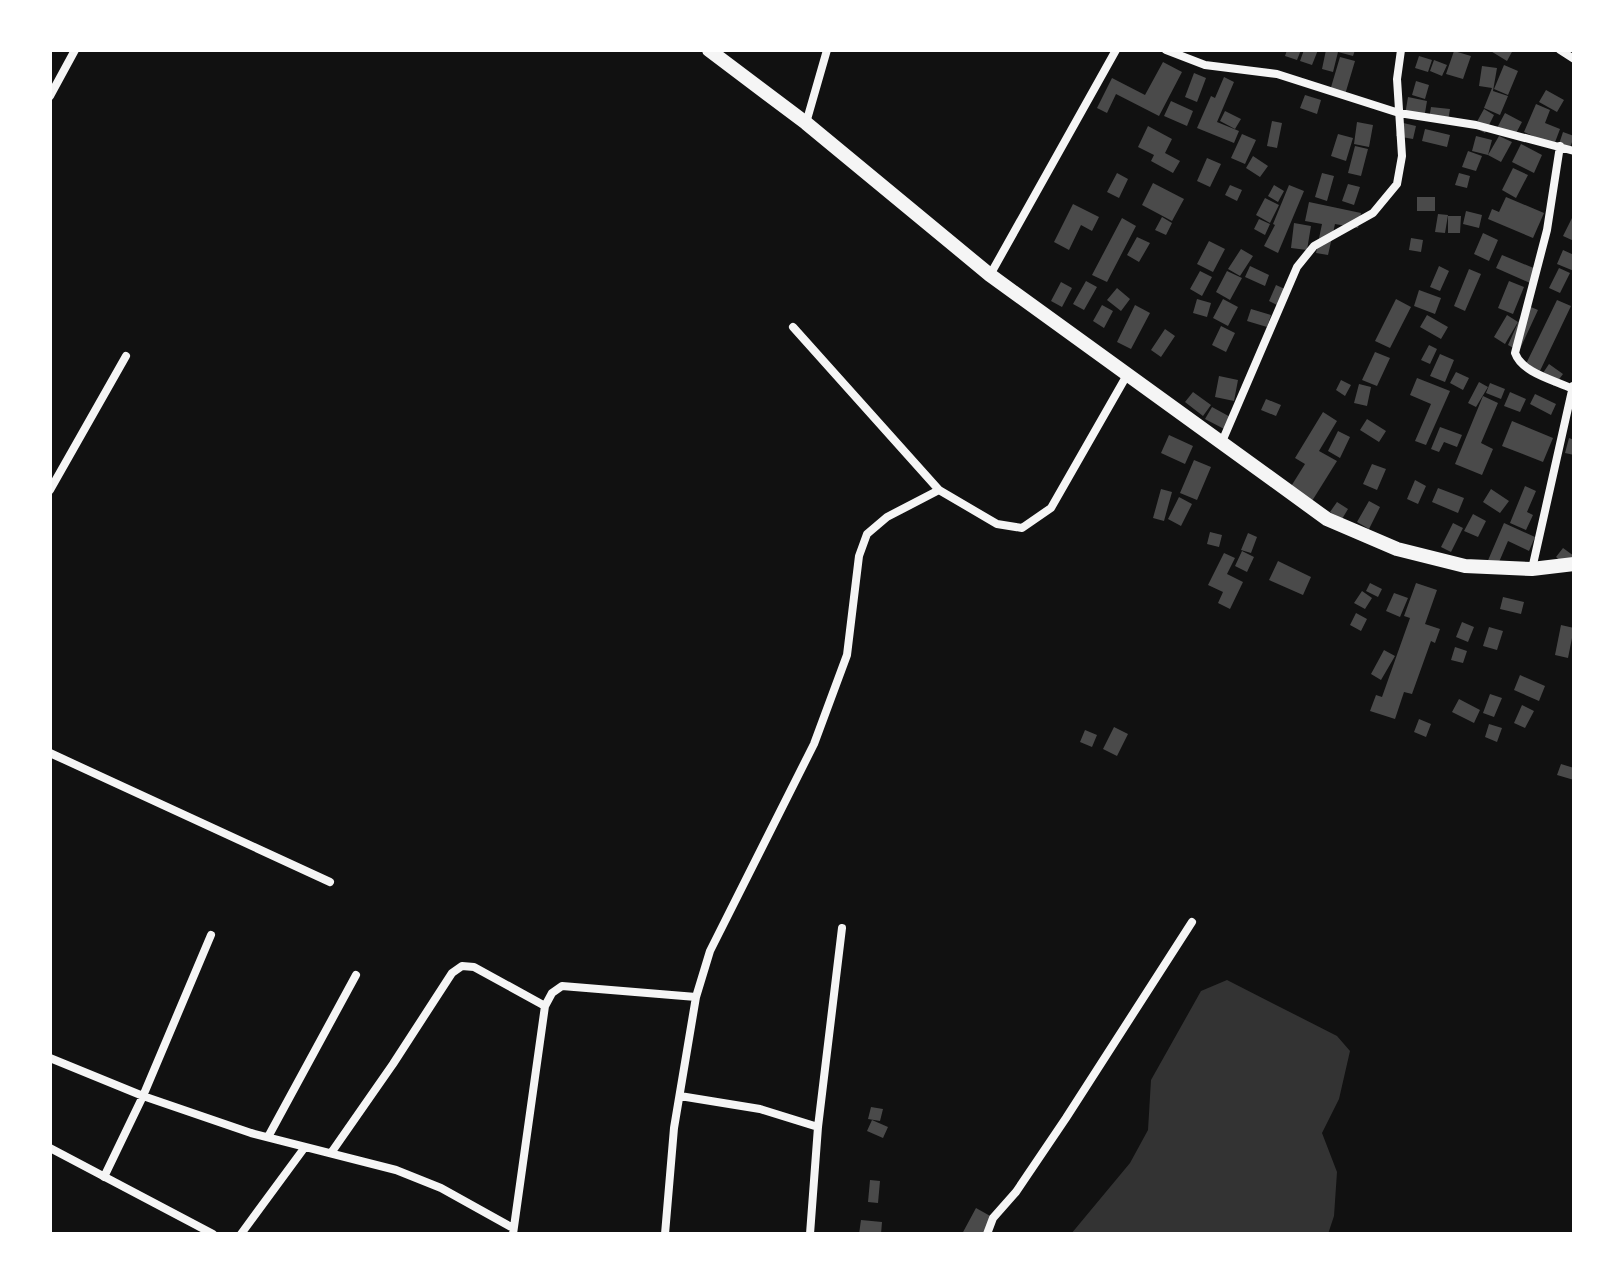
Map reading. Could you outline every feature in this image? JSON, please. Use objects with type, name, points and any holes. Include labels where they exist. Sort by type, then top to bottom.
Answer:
[{"type":"street","points":[[50,96],[75,50]]},
{"type":"street","points":[[709,50],[806,123],[990,275],[1327,519],[1397,549],[1465,566],[1532,569],[1574,564]]},
{"type":"street","points":[[806,123],[827,50]]},
{"type":"street","points":[[990,275],[1116,50]]},
{"type":"street","points":[[1166,50],[1205,65],[1277,74],[1399,113],[1476,125],[1574,151]]},
{"type":"street","points":[[1221,445],[1297,267],[1314,246],[1373,213],[1397,184],[1402,156],[1397,79],[1401,50]]},
{"type":"street","points":[[1560,50],[1574,59]]},
{"type":"street","points":[[1532,569],[1573,387],[1525,368],[1515,353],[1547,230],[1560,146]]},
{"type":"street","points":[[793,327],[939,490],[997,524],[1022,528],[1051,508],[1127,375]]},
{"type":"street","points":[[50,490],[126,356]]},
{"type":"street","points":[[665,1234],[680,1096],[696,997],[710,951],[820,729],[847,655],[859,556],[867,534],[887,517],[939,490]]},
{"type":"street","points":[[50,753],[330,882]]},
{"type":"street","points":[[987,1234],[993,1218],[1016,1192],[1192,922]]},
{"type":"street","points":[[810,1234],[818,1127],[842,928]]},
{"type":"street","points":[[104,1177],[143,1096],[211,935]]},
{"type":"street","points":[[331,1153],[452,973],[462,966],[474,967],[545,1006]]},
{"type":"street","points":[[268,1137],[356,975]]},
{"type":"street","points":[[50,1058],[143,1096],[268,1137],[396,1170],[441,1188],[513,1231],[545,1006],[552,993],[562,986],[696,997]]},
{"type":"street","points":[[680,1096],[760,1109],[818,1127]]},
{"type":"street","points":[[241,1234],[305,1147]]},
{"type":"street","points":[[50,1148],[213,1234]]},
{"type":"shaded area","points":[[1227,980],[1337,1036],[1350,1051],[1339,1099],[1322,1133],[1337,1172],[1334,1216],[1328,1234],[1071,1234],[1130,1163],[1148,1130],[1151,1080],[1201,991]]},
{"type":"building","points":[[1287,50],[1301,50],[1297,60],[1285,56]]},
{"type":"building","points":[[1304,50],[1318,50],[1312,65],[1300,61]]},
{"type":"building","points":[[1326,50],[1355,50],[1353,56],[1338,52],[1333,72],[1322,69]]},
{"type":"building","points":[[1489,50],[1513,50],[1507,61]]},
{"type":"building","points":[[1454,51],[1471,56],[1463,79],[1446,74]]},
{"type":"building","points":[[1419,56],[1432,60],[1428,72],[1415,68]]},
{"type":"building","points":[[1340,57],[1355,61],[1344,98],[1329,94]]},
{"type":"building","points":[[1434,60],[1447,65],[1442,76],[1430,71]]},
{"type":"building","points":[[1163,62],[1182,72],[1159,116],[1116,94],[1107,113],[1097,108],[1112,78],[1145,95]]},
{"type":"building","points":[[1504,65],[1518,71],[1508,95],[1494,89]]},
{"type":"building","points":[[1482,66],[1497,68],[1493,91],[1508,96],[1500,115],[1484,108],[1492,88],[1479,86]]},
{"type":"building","points":[[1194,73],[1206,78],[1197,102],[1185,97]]},
{"type":"building","points":[[1224,77],[1234,82],[1217,122],[1239,131],[1234,143],[1197,128],[1211,96],[1215,98]]},
{"type":"building","points":[[1416,81],[1429,85],[1425,99],[1412,95]]},
{"type":"building","points":[[1546,90],[1564,100],[1557,112],[1539,102]]},
{"type":"building","points":[[1305,95],[1321,100],[1317,114],[1300,108]]},
{"type":"building","points":[[1408,97],[1427,101],[1424,119],[1405,115]]},
{"type":"building","points":[[1171,101],[1193,111],[1187,126],[1164,116]]},
{"type":"building","points":[[1536,104],[1550,110],[1545,123],[1560,129],[1554,145],[1524,132]]},
{"type":"building","points":[[1431,107],[1450,109],[1448,121],[1429,119]]},
{"type":"building","points":[[1484,109],[1494,115],[1485,133],[1474,127]]},
{"type":"building","points":[[1225,111],[1241,119],[1235,129],[1220,121]]},
{"type":"building","points":[[1505,113],[1522,122],[1514,137],[1497,128]]},
{"type":"building","points":[[1272,121],[1282,123],[1277,148],[1267,146]]},
{"type":"building","points":[[1357,122],[1373,125],[1369,147],[1354,144]]},
{"type":"building","points":[[1399,122],[1416,126],[1413,139],[1396,136]]},
{"type":"building","points":[[1148,126],[1172,139],[1165,153],[1180,161],[1173,173],[1151,161],[1154,155],[1138,147]]},
{"type":"building","points":[[1425,129],[1450,135],[1447,147],[1422,141]]},
{"type":"building","points":[[1563,132],[1574,136],[1570,148],[1559,144]]},
{"type":"building","points":[[1242,134],[1256,140],[1245,164],[1231,158]]},
{"type":"building","points":[[1338,134],[1353,138],[1346,161],[1331,156]]},
{"type":"building","points":[[1476,136],[1492,140],[1488,155],[1472,151]]},
{"type":"building","points":[[1499,136],[1512,142],[1501,162],[1488,155]]},
{"type":"building","points":[[1521,144],[1542,155],[1534,173],[1512,162]]},
{"type":"building","points":[[1355,146],[1368,149],[1361,176],[1348,173]]},
{"type":"building","points":[[1468,151],[1482,156],[1476,171],[1462,167]]},
{"type":"building","points":[[1253,156],[1268,166],[1260,177],[1246,168]]},
{"type":"building","points":[[1207,158],[1221,164],[1210,187],[1197,181]]},
{"type":"building","points":[[1513,168],[1528,175],[1516,198],[1502,190]]},
{"type":"building","points":[[1117,173],[1128,179],[1119,198],[1107,192]]},
{"type":"building","points":[[1322,173],[1334,176],[1327,201],[1315,197]]},
{"type":"building","points":[[1459,173],[1470,176],[1467,188],[1455,185]]},
{"type":"building","points":[[1153,183],[1184,199],[1172,221],[1142,205]]},
{"type":"building","points":[[1348,184],[1360,187],[1354,205],[1342,201]]},
{"type":"building","points":[[1230,185],[1242,190],[1237,201],[1225,195]]},
{"type":"building","points":[[1274,185],[1284,191],[1278,202],[1268,196]]},
{"type":"building","points":[[1289,185],[1304,191],[1278,253],[1264,246]]},
{"type":"building","points":[[1417,197],[1435,197],[1435,211],[1417,211]]},
{"type":"building","points":[[1506,197],[1544,213],[1533,238],[1488,219],[1492,209],[1499,212]]},
{"type":"building","points":[[1265,198],[1279,205],[1270,223],[1256,215]]},
{"type":"building","points":[[1309,202],[1361,213],[1358,228],[1335,224],[1328,255],[1316,253],[1322,224],[1305,221]]},
{"type":"building","points":[[1073,204],[1099,217],[1092,231],[1081,225],[1069,250],[1054,242]]},
{"type":"building","points":[[1466,211],[1482,215],[1479,228],[1463,224]]},
{"type":"building","points":[[1438,214],[1448,215],[1445,233],[1435,232]]},
{"type":"building","points":[[1574,214],[1574,241],[1563,236]]},
{"type":"building","points":[[1448,216],[1461,216],[1460,233],[1448,233]]},
{"type":"building","points":[[1162,217],[1172,223],[1166,235],[1155,230]]},
{"type":"building","points":[[1122,218],[1136,226],[1107,282],[1092,275]]},
{"type":"building","points":[[1259,219],[1270,224],[1265,235],[1254,229]]},
{"type":"building","points":[[1294,223],[1311,226],[1307,250],[1291,248]]},
{"type":"building","points":[[1483,233],[1498,240],[1489,261],[1474,254]]},
{"type":"building","points":[[1137,237],[1150,243],[1139,262],[1127,255]]},
{"type":"building","points":[[1411,238],[1423,240],[1421,252],[1409,250]]},
{"type":"building","points":[[1209,241],[1225,249],[1213,272],[1197,264]]},
{"type":"building","points":[[1241,249],[1253,256],[1240,276],[1228,269]]},
{"type":"building","points":[[1563,250],[1574,255],[1574,271],[1557,264]]},
{"type":"building","points":[[1502,255],[1536,269],[1530,283],[1496,268]]},
{"type":"building","points":[[1250,266],[1269,275],[1265,286],[1245,277]]},
{"type":"building","points":[[1439,266],[1449,271],[1440,291],[1430,287]]},
{"type":"building","points":[[1559,268],[1570,273],[1560,293],[1549,288]]},
{"type":"building","points":[[1469,269],[1481,274],[1465,311],[1454,306]]},
{"type":"building","points":[[1200,271],[1212,277],[1202,296],[1190,289]]},
{"type":"building","points":[[1227,271],[1242,278],[1230,300],[1216,292]]},
{"type":"building","points":[[1086,281],[1097,287],[1084,310],[1073,304]]},
{"type":"building","points":[[1509,281],[1524,287],[1513,314],[1498,308]]},
{"type":"building","points":[[1061,282],[1072,288],[1062,307],[1051,301]]},
{"type":"building","points":[[1276,285],[1287,290],[1279,306],[1269,301]]},
{"type":"building","points":[[1117,288],[1130,299],[1121,311],[1107,300]]},
{"type":"building","points":[[1419,290],[1441,298],[1435,314],[1414,306]]},
{"type":"building","points":[[1197,299],[1211,303],[1207,317],[1193,313]]},
{"type":"building","points":[[1223,299],[1238,307],[1228,326],[1213,318]]},
{"type":"building","points":[[1396,299],[1411,307],[1390,348],[1375,341]]},
{"type":"building","points":[[1557,300],[1571,306],[1538,375],[1524,368]]},
{"type":"building","points":[[1102,305],[1113,311],[1104,328],[1093,321]]},
{"type":"building","points":[[1135,305],[1150,313],[1131,349],[1117,342]]},
{"type":"building","points":[[1526,305],[1538,310],[1519,351],[1508,345]]},
{"type":"building","points":[[1251,309],[1271,315],[1267,327],[1247,321]]},
{"type":"building","points":[[1427,315],[1448,327],[1441,339],[1420,327]]},
{"type":"building","points":[[1507,315],[1518,322],[1505,344],[1494,337]]},
{"type":"building","points":[[1221,326],[1235,333],[1226,352],[1212,345]]},
{"type":"building","points":[[1165,329],[1175,336],[1161,357],[1151,350]]},
{"type":"building","points":[[1429,345],[1437,349],[1430,364],[1421,360]]},
{"type":"building","points":[[1375,352],[1390,358],[1377,386],[1362,380]]},
{"type":"building","points":[[1440,354],[1454,360],[1445,382],[1430,376]]},
{"type":"building","points":[[1549,364],[1563,374],[1554,386],[1541,376]]},
{"type":"building","points":[[1456,372],[1469,378],[1463,390],[1450,383]]},
{"type":"building","points":[[1219,376],[1238,380],[1234,401],[1215,397]]},
{"type":"building","points":[[1417,378],[1450,391],[1426,445],[1415,441],[1431,404],[1410,395]]},
{"type":"building","points":[[1341,380],[1351,385],[1345,396],[1336,390]]},
{"type":"building","points":[[1479,382],[1488,387],[1476,407],[1468,403]]},
{"type":"building","points":[[1490,383],[1505,389],[1501,399],[1486,393]]},
{"type":"building","points":[[1359,384],[1371,387],[1367,406],[1354,403]]},
{"type":"building","points":[[1193,392],[1211,405],[1203,416],[1185,402]]},
{"type":"building","points":[[1510,392],[1526,399],[1520,412],[1504,406]]},
{"type":"building","points":[[1535,394],[1556,404],[1551,415],[1530,404]]},
{"type":"building","points":[[1483,396],[1498,403],[1481,443],[1493,449],[1482,475],[1455,464]]},
{"type":"building","points":[[1266,399],[1281,405],[1276,416],[1261,410]]},
{"type":"building","points":[[1212,407],[1234,419],[1228,431],[1205,419]]},
{"type":"building","points":[[1323,412],[1337,421],[1319,451],[1337,461],[1312,501],[1290,488],[1305,464],[1295,458]]},
{"type":"building","points":[[1367,419],[1386,431],[1379,442],[1360,430]]},
{"type":"building","points":[[1512,421],[1553,438],[1543,462],[1502,446]]},
{"type":"building","points":[[1440,427],[1462,435],[1457,447],[1444,442],[1439,452],[1431,449]]},
{"type":"building","points":[[1338,431],[1350,437],[1340,458],[1328,451]]},
{"type":"building","points":[[1169,435],[1193,446],[1185,464],[1161,453]]},
{"type":"building","points":[[1569,438],[1574,440],[1574,455],[1565,453]]},
{"type":"building","points":[[1194,460],[1211,467],[1197,500],[1180,493]]},
{"type":"building","points":[[1372,464],[1386,469],[1377,490],[1363,484]]},
{"type":"building","points":[[1415,480],[1426,486],[1418,504],[1407,499]]},
{"type":"building","points":[[1525,486],[1536,491],[1527,512],[1533,515],[1526,530],[1510,523]]},
{"type":"building","points":[[1438,488],[1464,498],[1458,513],[1432,502]]},
{"type":"building","points":[[1161,489],[1172,492],[1164,521],[1153,518]]},
{"type":"building","points":[[1491,489],[1509,501],[1500,513],[1483,502]]},
{"type":"building","points":[[1179,497],[1192,504],[1181,526],[1168,519]]},
{"type":"building","points":[[1369,501],[1380,507],[1369,529],[1357,522]]},
{"type":"building","points":[[1337,502],[1348,509],[1342,519],[1330,512]]},
{"type":"building","points":[[1473,514],[1486,521],[1478,537],[1464,531]]},
{"type":"building","points":[[1453,523],[1463,528],[1451,552],[1441,547]]},
{"type":"building","points":[[1504,523],[1535,537],[1529,551],[1508,541],[1496,569],[1486,565]]},
{"type":"building","points":[[1210,532],[1222,535],[1219,547],[1207,544]]},
{"type":"building","points":[[1248,533],[1257,537],[1251,553],[1241,550]]},
{"type":"building","points":[[1563,548],[1574,556],[1568,567],[1556,557]]},
{"type":"building","points":[[1242,551],[1254,557],[1247,572],[1235,566]]},
{"type":"building","points":[[1224,553],[1235,558],[1227,574],[1243,582],[1230,609],[1218,603],[1223,592],[1208,585]]},
{"type":"building","points":[[1278,561],[1311,577],[1303,595],[1269,580]]},
{"type":"building","points":[[1370,583],[1382,589],[1378,597],[1366,591]]},
{"type":"building","points":[[1416,583],[1437,590],[1425,624],[1440,629],[1435,643],[1431,641],[1412,694],[1404,692],[1395,719],[1370,711],[1376,695],[1382,697],[1410,618],[1404,616]]},
{"type":"building","points":[[1362,591],[1372,598],[1365,609],[1354,603]]},
{"type":"building","points":[[1394,593],[1408,598],[1400,617],[1386,611]]},
{"type":"building","points":[[1503,597],[1524,602],[1521,614],[1500,609]]},
{"type":"building","points":[[1356,613],[1367,619],[1361,631],[1350,625]]},
{"type":"building","points":[[1462,622],[1474,627],[1468,642],[1456,637]]},
{"type":"building","points":[[1561,625],[1574,628],[1568,658],[1555,655]]},
{"type":"building","points":[[1489,627],[1503,631],[1497,650],[1483,646]]},
{"type":"building","points":[[1455,647],[1467,651],[1463,663],[1451,660]]},
{"type":"building","points":[[1384,650],[1395,656],[1381,680],[1371,674]]},
{"type":"building","points":[[1520,675],[1545,686],[1539,701],[1514,690]]},
{"type":"building","points":[[1490,694],[1502,698],[1494,717],[1483,713]]},
{"type":"building","points":[[1459,699],[1480,710],[1474,723],[1452,712]]},
{"type":"building","points":[[1522,705],[1534,711],[1525,728],[1514,723]]},
{"type":"building","points":[[1419,719],[1431,724],[1426,737],[1414,732]]},
{"type":"building","points":[[1489,724],[1502,728],[1497,742],[1485,737]]},
{"type":"building","points":[[1114,727],[1128,734],[1117,756],[1103,749]]},
{"type":"building","points":[[1085,730],[1097,735],[1092,747],[1080,742]]},
{"type":"building","points":[[1561,764],[1574,768],[1574,780],[1557,775]]},
{"type":"building","points":[[871,1107],[883,1109],[880,1121],[868,1119]]},
{"type":"building","points":[[872,1120],[888,1127],[883,1138],[867,1131]]},
{"type":"building","points":[[870,1180],[880,1181],[878,1203],[868,1202]]},
{"type":"building","points":[[976,1208],[992,1217],[983,1234],[962,1234]]},
{"type":"building","points":[[861,1220],[882,1222],[881,1234],[859,1234]]}]
